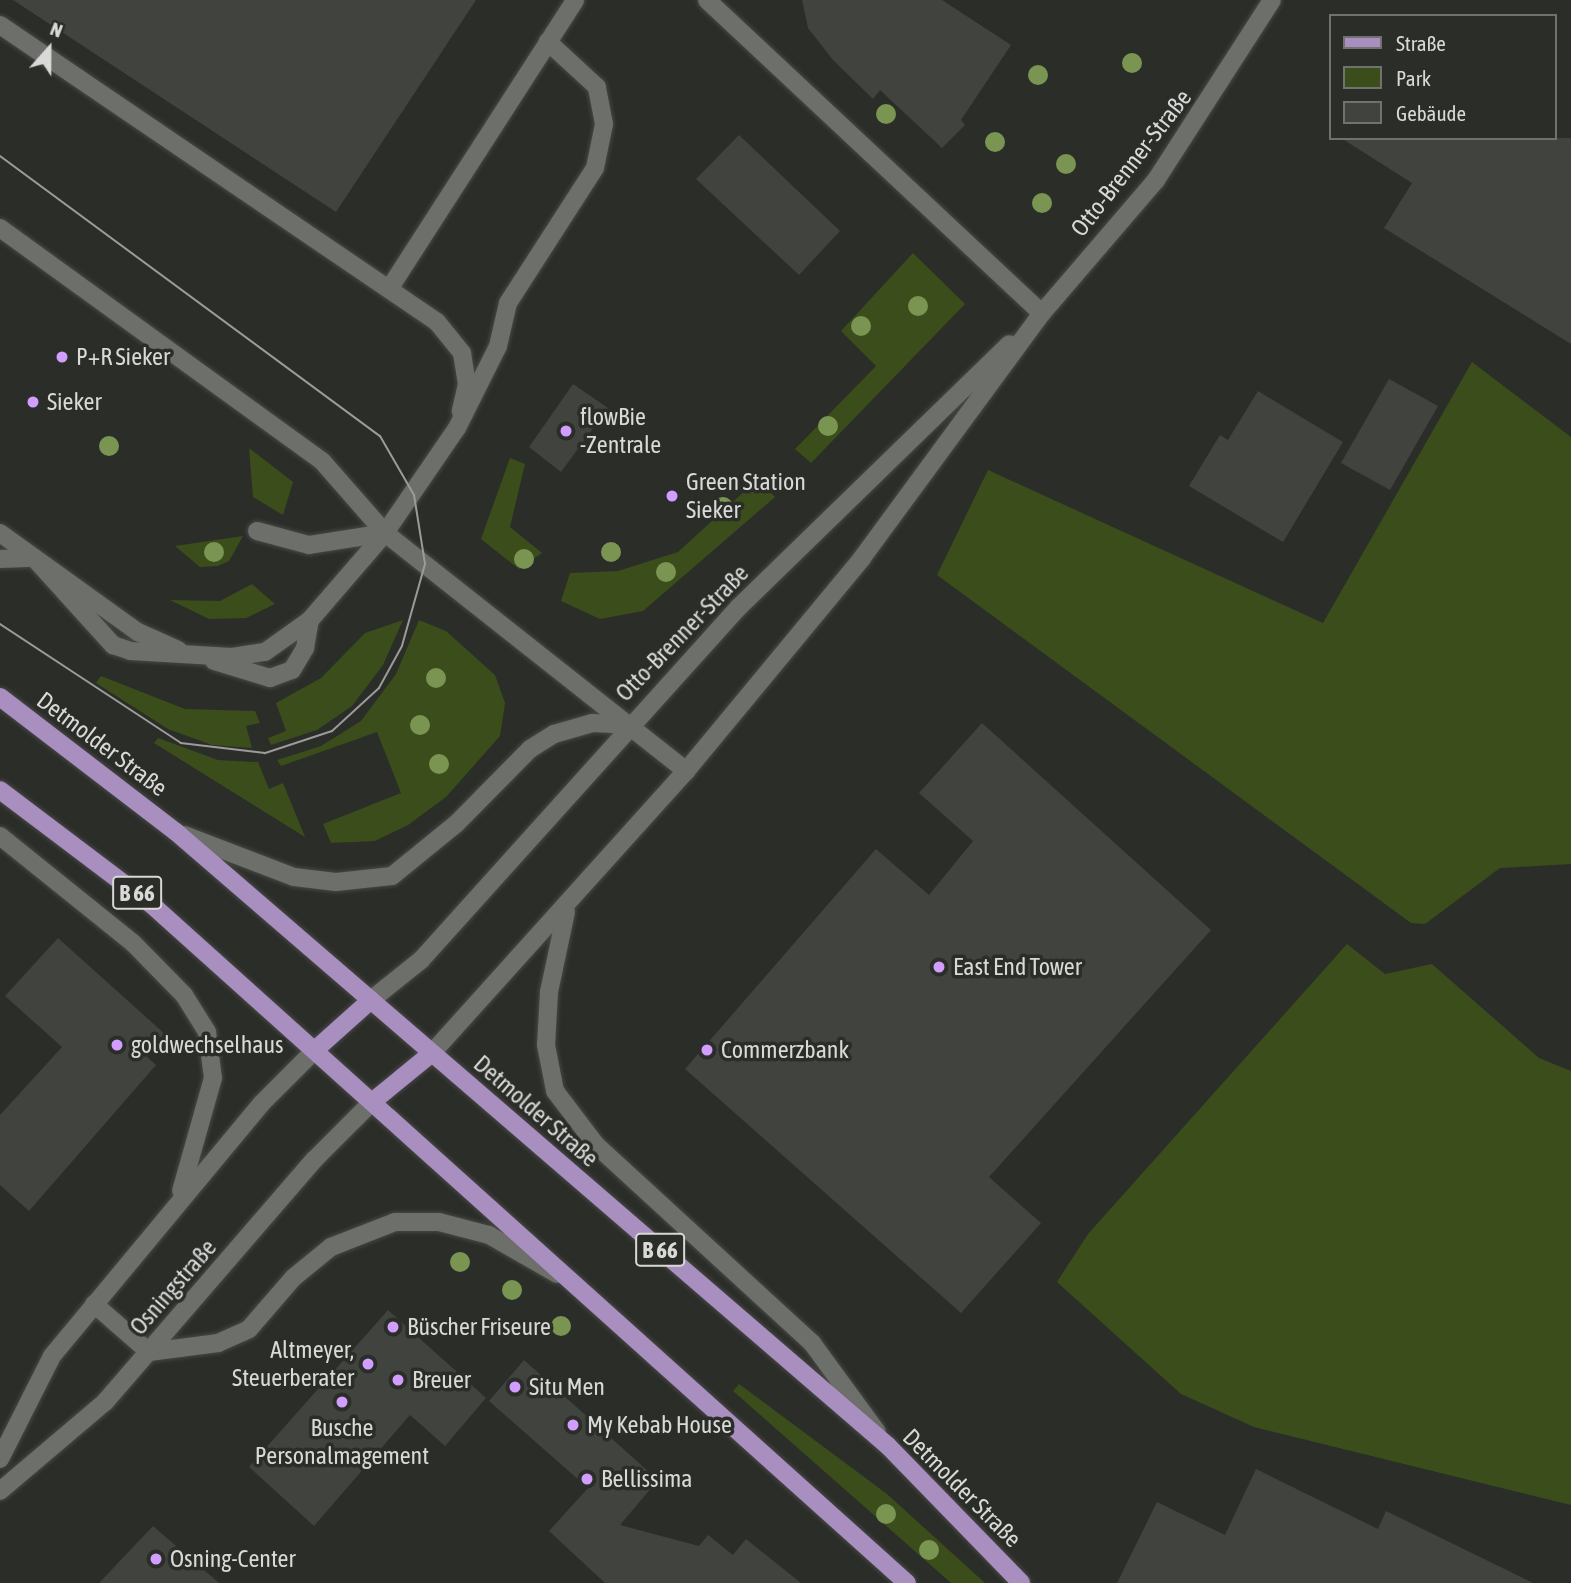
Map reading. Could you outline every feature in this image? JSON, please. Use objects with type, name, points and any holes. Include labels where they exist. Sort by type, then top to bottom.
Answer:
[{"type":"main road","name":"Detmolder Straße","points":[[0,697],[176,832],[888,1446],[1021,1583]]},
{"type":"main road","name":"B 66","points":[[0,790],[151,904],[584,1290],[907,1583]]},
{"type":"main road","points":[[315,1050],[371,1000]]},
{"type":"main road","points":[[372,1102],[432,1053]]},
{"type":"street","points":[[391,286],[575,0]]},
{"type":"street","points":[[707,0],[1042,313]]},
{"type":"street","name":"Otto-Brenner-Straße","points":[[432,1053],[686,771],[862,558],[1042,313],[1156,180],[1272,0]]},
{"type":"street","points":[[0,25],[391,286],[437,322],[462,353],[467,384],[457,428]]},
{"type":"street","points":[[0,559],[34,558],[113,645],[205,656],[265,652],[310,620],[385,533],[457,428],[498,346],[508,303],[602,148],[597,87],[548,43]]},
{"type":"street","points":[[0,228],[322,461],[385,533],[686,771]]},
{"type":"street","name":"Otto-Brenner-Straße","points":[[371,1000],[421,960],[627,725],[825,522],[1042,313]]},
{"type":"street","points":[[257,531],[309,545],[385,533]]},
{"type":"street","points":[[0,533],[138,632],[270,678],[292,670],[305,648],[310,620]]},
{"type":"street","name":"B 66","points":[[176,832],[294,877],[336,882],[392,876],[457,823],[530,749],[554,734],[593,723],[627,725]]},
{"type":"street","points":[[0,836],[133,943],[184,995],[207,1032],[213,1078],[178,1202]]},
{"type":"street","points":[[570,901],[549,992],[546,1045],[555,1091],[596,1145],[812,1343],[888,1446]]},
{"type":"street","name":"Osningstraße","points":[[0,1459],[52,1356],[178,1202],[315,1050]]},
{"type":"street","name":"Osningstraße","points":[[0,1491],[105,1402],[314,1159],[372,1102]]},
{"type":"street","points":[[94,1304],[149,1352],[218,1343],[249,1329],[292,1278],[331,1247],[395,1222],[439,1222],[489,1236],[584,1290]]},
{"type":"green space","points":[[913,253],[965,304],[811,463],[795,449],[876,366],[841,331]]},
{"type":"green space","points":[[1472,362],[1571,437],[1571,864],[1500,868],[1425,924],[1411,923],[937,575],[988,470],[1323,623]]},
{"type":"green space","points":[[249,448],[293,482],[283,515],[253,497]]},
{"type":"green space","points":[[510,458],[525,464],[510,527],[542,553],[519,569],[481,539]]},
{"type":"green space","points":[[757,480],[775,497],[643,611],[600,619],[561,601],[570,573],[618,571],[678,552]]},
{"type":"green space","points":[[243,536],[229,561],[218,566],[200,567],[175,546]]},
{"type":"green space","points":[[252,584],[275,604],[246,618],[209,619],[170,600],[220,601]]},
{"type":"green space","points":[[403,620],[383,665],[352,706],[317,730],[271,745],[268,738],[286,731],[276,703],[321,678],[365,633]]},
{"type":"green space","points":[[419,620],[446,631],[495,675],[505,703],[500,736],[446,797],[408,825],[375,841],[331,843],[323,824],[401,793],[377,732],[281,766],[277,760],[321,746],[361,721],[396,674]]},
{"type":"green space","points":[[101,676],[185,709],[255,711],[260,723],[246,726],[252,748],[212,745],[168,729],[96,683]]},
{"type":"green space","points":[[158,738],[218,760],[258,762],[269,789],[283,783],[305,837],[154,743]]},
{"type":"green space","points":[[1347,944],[1385,974],[1432,964],[1539,1058],[1571,1071],[1571,1505],[1254,1427],[1181,1394],[1057,1282],[1088,1234]]},
{"type":"green space","points":[[739,1384],[887,1494],[985,1583],[951,1583],[733,1391]]},
{"type":"building","points":[[13,0],[476,0],[336,212]]},
{"type":"building","points":[[802,0],[942,0],[1011,45],[961,120],[965,125],[942,148],[880,90],[873,99],[833,60],[808,28]]},
{"type":"building","points":[[739,135],[840,231],[799,275],[696,179]]},
{"type":"building","points":[[1571,138],[1571,344],[1384,228],[1412,183],[1344,140]]},
{"type":"building","points":[[1389,379],[1438,406],[1390,490],[1341,463]]},
{"type":"building","name":"flowBie -Zentrale","points":[[573,384],[608,408],[561,472],[529,447]]},
{"type":"building","points":[[1258,391],[1343,442],[1283,542],[1189,486],[1220,435],[1228,440]]},
{"type":"building","points":[[982,723],[1211,930],[989,1177],[1041,1223],[961,1313],[685,1069],[876,849],[929,895],[973,841],[919,793]]},
{"type":"building","points":[[58,938],[166,1035],[147,1057],[156,1065],[29,1211],[0,1185],[0,1115],[62,1047],[5,996]]},
{"type":"building","points":[[388,1310],[486,1398],[445,1446],[410,1415],[314,1526],[249,1467]]},
{"type":"building","points":[[524,1360],[658,1480],[620,1525],[699,1546],[708,1535],[733,1555],[746,1539],[801,1583],[605,1583],[549,1531],[588,1488],[489,1401]]},
{"type":"building","points":[[1256,1469],[1378,1529],[1386,1511],[1533,1583],[1117,1583],[1157,1502],[1225,1535]]},
{"type":"building","name":"Osning-Center","points":[[153,1526],[219,1583],[99,1583]]},
{"type":"tram line","points":[[0,156],[380,436],[414,495],[425,564],[402,646],[379,688],[332,731],[265,753],[181,743],[0,624]]},
{"type":"place","name":"P+R Sieker","points":[[62,357]]},
{"type":"place","name":"Sieker","points":[[33,402]]},
{"type":"place","name":"flowBie -Zentrale","points":[[566,431]]},
{"type":"place","name":"Green Station Sieker","points":[[672,496]]},
{"type":"place","name":"East End Tower","points":[[939,967]]},
{"type":"place","name":"goldwechselhaus","points":[[117,1045]]},
{"type":"place","name":"Commerzbank","points":[[707,1050]]},
{"type":"place","name":"Büscher Friseure","points":[[393,1327]]},
{"type":"place","name":"Altmeyer, Steuerberater","points":[[368,1364]]},
{"type":"place","name":"Breuer","points":[[398,1380]]},
{"type":"place","name":"Situ Men","points":[[515,1387]]},
{"type":"place","name":"Busche Personalmagement","points":[[342,1402]]},
{"type":"place","name":"My Kebab House","points":[[573,1425]]},
{"type":"place","name":"Bellissima","points":[[587,1479]]},
{"type":"place","name":"Osning-Center","points":[[156,1559]]}]
